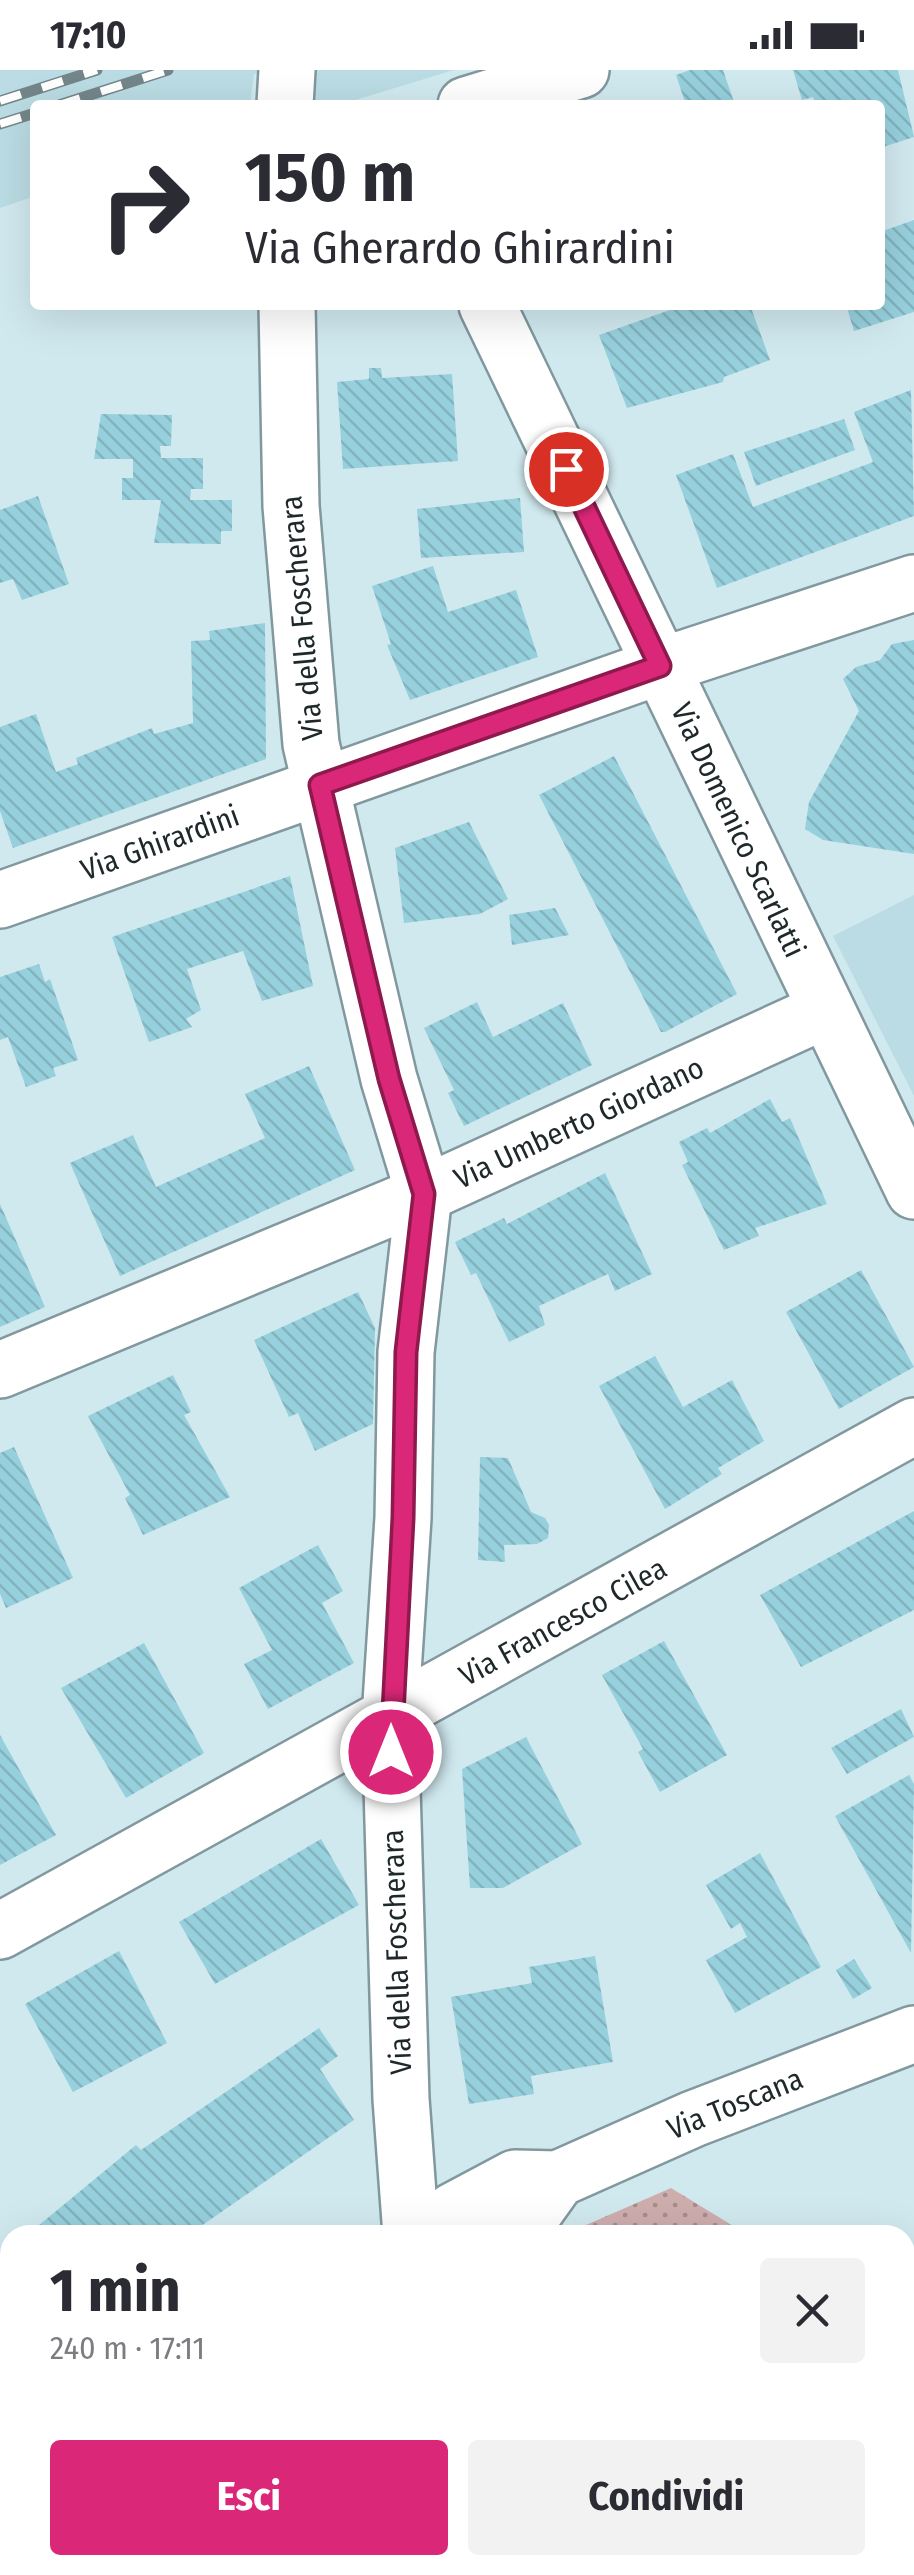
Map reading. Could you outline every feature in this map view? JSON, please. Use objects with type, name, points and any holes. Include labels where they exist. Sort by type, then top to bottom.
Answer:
[{"type":"street","points":[[285,100],[287,70]]},
{"type":"street","points":[[482,100],[581,70]]},
{"type":"street","name":"Via della Foscherara","points":[[287,310],[291,506],[311,744],[389,1079],[424,1194],[406,1352],[403,1518],[390,1718],[409,2209]]},
{"type":"street","name":"Via Domenico Scarlatti","points":[[489,310],[914,1191]]},
{"type":"street","name":"Via Ghirardini","points":[[0,900],[660,666],[914,583]]},
{"type":"street","name":"Via Umberto Giordano","points":[[0,1370],[424,1194],[824,1011]]},
{"type":"street","name":"Via Francesco Cilea","points":[[0,1932],[914,1426]]},
{"type":"street","name":"Via Toscana","points":[[440,2225],[453,2210],[515,2178],[558,2180],[693,2119],[914,2034]]},
{"type":"street","name":"Via Toscana","points":[[513,2225],[533,2214],[558,2180]]},
{"type":"shaded area","points":[[0,70],[266,70],[254,74],[251,100],[30,100],[30,198],[0,208]]},
{"type":"shaded area","points":[[302,70],[454,70],[355,100],[305,100]]},
{"type":"shaded area","points":[[914,895],[914,1096],[833,936]]},
{"type":"shaded area","points":[[671,2188],[732,2225],[586,2225]]},
{"type":"building","points":[[690,70],[723,70],[733,100],[684,100],[676,75]]},
{"type":"building","points":[[793,70],[898,70],[914,137],[885,146],[885,100],[802,100]]},
{"type":"building","points":[[914,220],[914,312],[854,331],[848,310],[885,310],[885,230]]},
{"type":"building","points":[[670,310],[752,310],[770,360],[724,377],[723,382],[627,408],[599,335]]},
{"type":"building","points":[[369,368],[381,368],[382,378],[452,374],[458,461],[343,469],[337,382],[369,379]]},
{"type":"building","points":[[911,390],[914,516],[717,588],[676,475],[733,454],[753,507],[873,462],[854,412]]},
{"type":"building","points":[[101,414],[172,415],[171,446],[160,446],[161,458],[203,458],[203,489],[191,489],[190,500],[232,500],[232,531],[221,531],[221,544],[154,543],[161,500],[122,500],[122,478],[133,478],[133,459],[94,459]]},
{"type":"building","points":[[844,419],[855,450],[756,486],[744,452]]},
{"type":"building","points":[[38,496],[69,584],[22,600],[13,579],[0,583],[0,510]]},
{"type":"building","points":[[520,498],[524,552],[421,558],[417,509]]},
{"type":"building","points":[[433,566],[448,612],[516,590],[538,657],[410,700],[387,645],[391,644],[372,586]]},
{"type":"building","points":[[265,623],[266,759],[13,848],[0,811],[0,727],[36,714],[56,772],[78,764],[76,758],[152,728],[154,734],[193,723],[191,641],[210,640],[209,631]]},
{"type":"building","points":[[914,640],[914,854],[823,840],[805,829],[809,802],[859,711],[843,679],[856,667],[880,660],[892,644]]},
{"type":"building","points":[[614,756],[737,994],[665,1032],[661,1032],[539,795]]},
{"type":"building","points":[[469,822],[508,899],[480,914],[404,923],[395,848]]},
{"type":"building","points":[[290,876],[313,986],[262,1001],[243,951],[187,969],[201,1010],[186,1019],[192,1027],[149,1042],[112,937]]},
{"type":"building","points":[[555,908],[569,935],[512,945],[509,915]]},
{"type":"building","points":[[39,964],[45,982],[50,979],[78,1060],[53,1068],[56,1076],[26,1087],[8,1037],[0,1040],[0,977]]},
{"type":"building","points":[[477,1002],[493,1037],[563,1003],[592,1065],[464,1126],[448,1093],[454,1090],[424,1028]]},
{"type":"building","points":[[309,1066],[355,1170],[120,1276],[70,1163],[133,1135],[156,1187],[265,1138],[245,1094]]},
{"type":"building","points":[[770,1099],[782,1122],[790,1118],[827,1204],[755,1228],[759,1236],[724,1250],[682,1165],[688,1162],[679,1142],[707,1128],[710,1133]]},
{"type":"building","points":[[605,1173],[652,1274],[615,1291],[608,1274],[539,1306],[545,1325],[509,1342],[476,1273],[471,1275],[455,1242],[504,1218],[507,1224]]},
{"type":"building","points":[[0,1204],[45,1307],[0,1327]]},
{"type":"building","points":[[861,1270],[914,1367],[839,1409],[786,1312]]},
{"type":"building","points":[[358,1292],[375,1328],[373,1424],[315,1451],[298,1413],[289,1417],[254,1340]]},
{"type":"building","points":[[655,1356],[683,1407],[732,1380],[764,1441],[718,1468],[722,1474],[665,1509],[599,1386]]},
{"type":"building","points":[[173,1375],[191,1412],[184,1415],[230,1497],[143,1535],[125,1498],[130,1495],[88,1416]]},
{"type":"building","points":[[14,1447],[73,1578],[6,1608],[0,1594],[0,1453]]},
{"type":"building","points":[[480,1457],[508,1458],[531,1512],[545,1518],[549,1525],[548,1538],[537,1544],[504,1545],[505,1562],[478,1560]]},
{"type":"building","points":[[914,1511],[914,1610],[801,1667],[760,1595]]},
{"type":"building","points":[[318,1545],[343,1591],[322,1603],[354,1663],[268,1709],[244,1664],[272,1650],[239,1588]]},
{"type":"building","points":[[664,1641],[727,1755],[660,1792],[638,1752],[643,1749],[602,1675]]},
{"type":"building","points":[[144,1643],[204,1753],[126,1798],[61,1688]]},
{"type":"building","points":[[901,1709],[914,1737],[847,1774],[831,1748]]},
{"type":"building","points":[[0,1735],[56,1835],[0,1865]]},
{"type":"building","points":[[526,1737],[582,1844],[503,1888],[470,1888],[462,1769]]},
{"type":"building","points":[[909,1775],[914,1784],[911,1953],[835,1816]]},
{"type":"building","points":[[321,1839],[359,1905],[215,1984],[179,1922]]},
{"type":"building","points":[[760,1853],[821,1967],[735,2013],[706,1960],[747,1937],[740,1923],[731,1929],[706,1885]]},
{"type":"building","points":[[119,1951],[167,2043],[73,2092],[25,2004]]},
{"type":"building","points":[[595,1956],[613,2062],[531,2076],[534,2094],[469,2104],[451,1997],[532,1983],[529,1967]]},
{"type":"building","points":[[854,1959],[872,1988],[853,1999],[836,1970]]},
{"type":"building","points":[[319,2028],[338,2056],[320,2069],[354,2120],[202,2225],[39,2225],[136,2145],[141,2150]]},
{"type":"railway","points":[[0,101],[97,70]]},
{"type":"railway","points":[[75,100],[168,70]]},
{"type":"railway","points":[[0,124],[30,115]]},
{"type":"route","points":[[391,1752],[403,1518],[406,1352],[424,1194],[389,1079],[320,785],[660,666],[566,469]]}]
